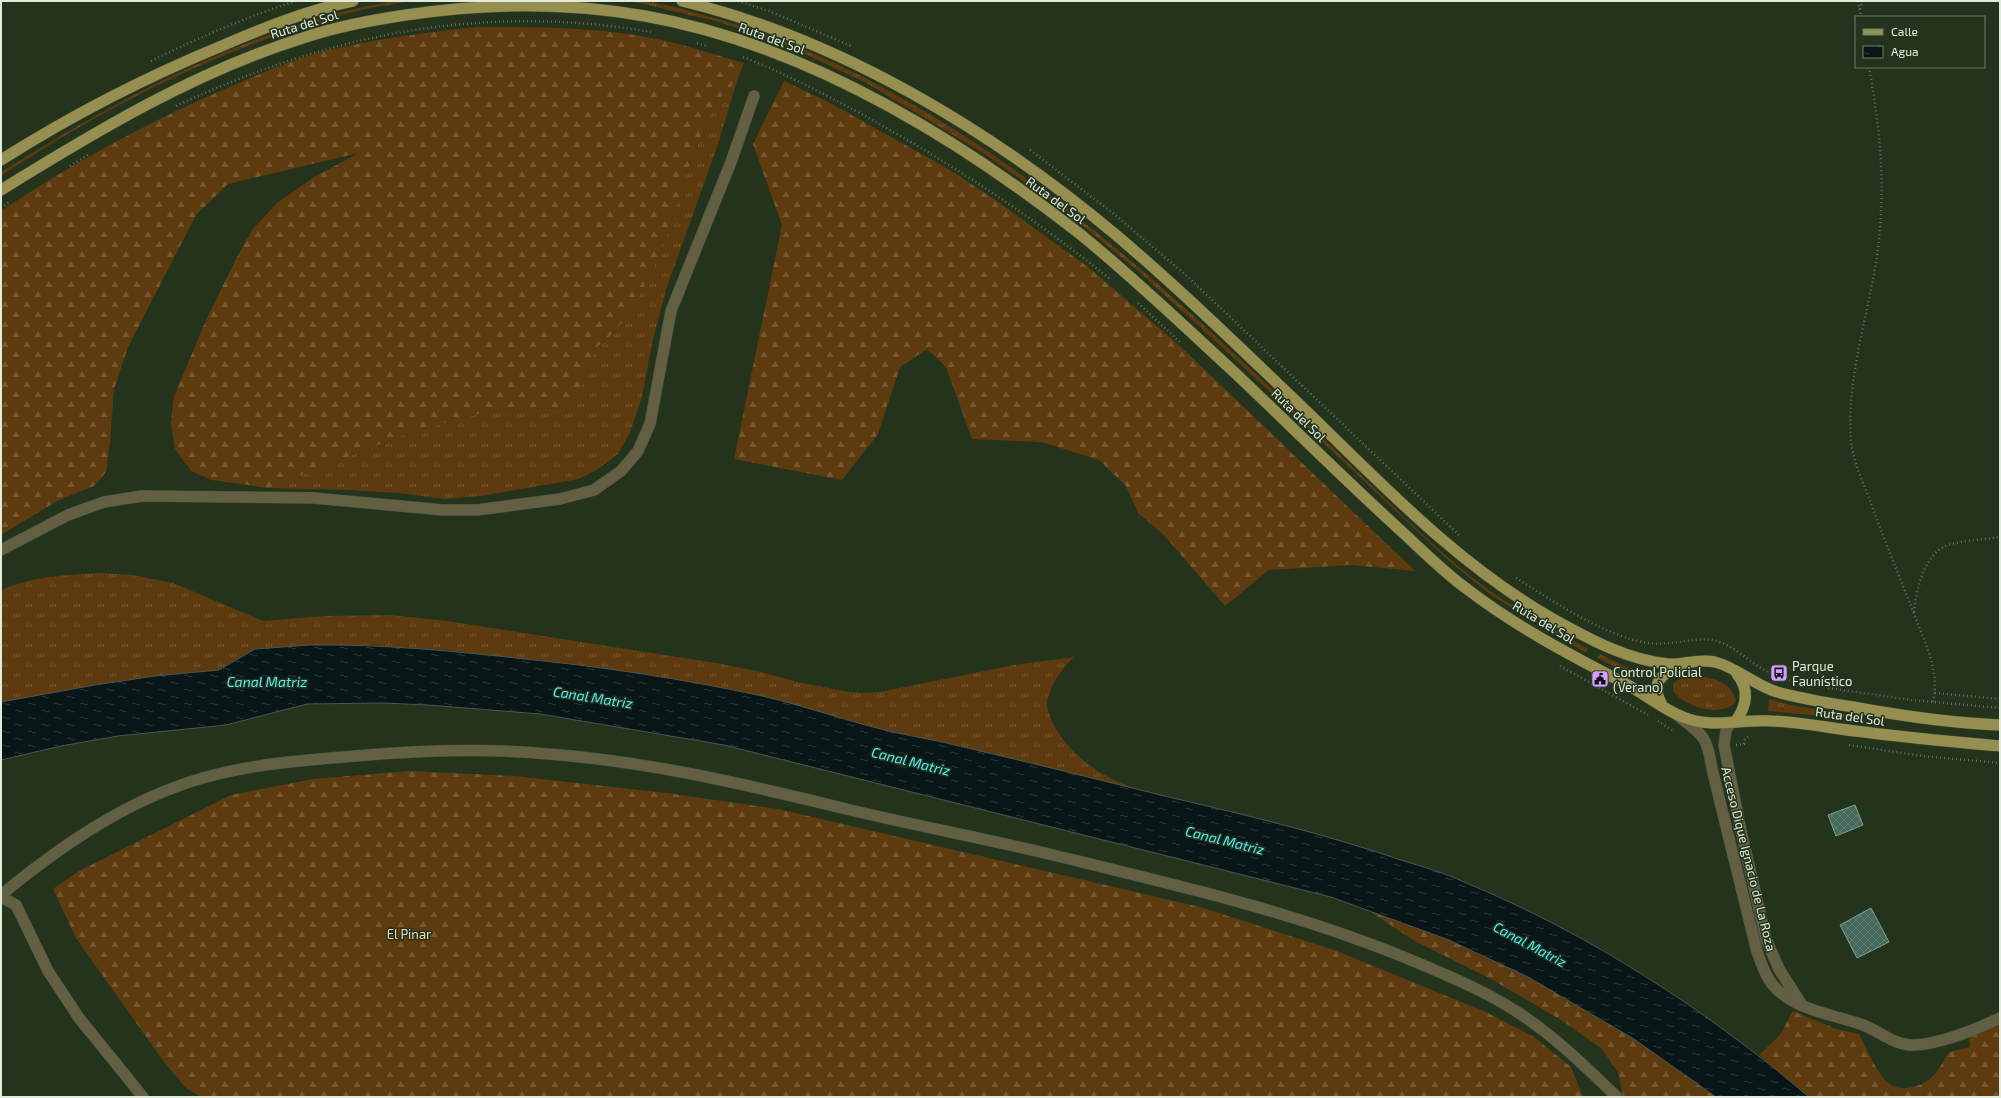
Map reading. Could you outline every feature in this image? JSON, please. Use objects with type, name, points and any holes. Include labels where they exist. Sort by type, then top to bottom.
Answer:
[{"type":"main road","name":"Ruta del Sol","points":[[1,160],[123,90],[184,61],[286,21],[353,1]]},
{"type":"main road","name":"Ruta del Sol","points":[[682,1],[746,19],[843,58],[901,88],[1008,153],[1065,194],[1142,257],[1203,312],[1396,497],[1458,553],[1483,573],[1551,618],[1598,644],[1644,660],[1681,665],[1706,660],[1719,663],[1732,669],[1763,688],[1799,697],[1943,720],[2000,725]]},
{"type":"main road","name":"Ruta del Sol","points":[[1,190],[85,138],[137,109],[191,82],[248,57],[290,42],[365,21],[444,9],[536,5],[612,11],[650,17],[738,40],[803,64],[896,112],[974,159],[1058,218],[1108,258],[1157,302],[1458,583],[1514,621],[1678,715],[1700,722],[1778,721],[1887,735],[2000,746]]},
{"type":"main road","points":[[1662,705],[1656,695],[1657,684],[1667,672],[1681,665]]},
{"type":"main road","points":[[1732,669],[1743,682],[1746,699],[1743,710],[1733,722]]},
{"type":"street","points":[[1,550],[68,515],[104,502],[142,496],[314,498],[436,510],[477,510],[560,499],[594,490],[621,471],[638,451],[650,424],[672,311],[731,162],[754,96]]},
{"type":"street","name":"Acceso Dique Ignacio de La Roza","points":[[1678,715],[1699,732],[1708,745],[1712,769],[1760,961],[1772,984],[1782,993],[1801,1005],[1824,1014],[1863,1025],[1896,1041],[1909,1045],[1942,1041],[2000,1018]]},
{"type":"street","name":"Acceso Dique Ignacio de La Roza","points":[[1733,722],[1726,731],[1724,745],[1741,831],[1766,939],[1779,969],[1801,1005]]},
{"type":"street","points":[[143,1097],[79,1018],[48,971],[16,905],[1,896],[41,862],[111,818],[159,793],[178,786],[222,773],[322,758],[454,751],[539,753],[620,762],[759,787],[843,808],[998,842],[1205,892],[1318,924],[1366,941],[1441,973],[1514,1009],[1575,1056],[1617,1097]]},
{"type":"path","points":[[738,1],[797,22],[853,47]]},
{"type":"path","points":[[1858,1],[1861,16]]},
{"type":"path","points":[[1860,9],[1863,1]]},
{"type":"path","points":[[171,109],[220,86],[280,63],[367,38],[402,31],[477,22],[547,21],[584,23],[654,33]]},
{"type":"path","points":[[693,42],[714,48]]},
{"type":"path","points":[[741,57],[806,84],[964,173],[1057,237],[1111,279]]},
{"type":"path","points":[[1869,68],[1878,119],[1883,188],[1876,258],[1854,376],[1851,442],[1857,466],[1929,651],[1936,679],[1933,702]]},
{"type":"path","points":[[1026,148],[1054,167],[1114,214],[1188,277],[1463,538]]},
{"type":"path","points":[[65,168],[90,153]]},
{"type":"path","points":[[1,208],[17,197]]},
{"type":"path","points":[[1133,298],[1182,344]]},
{"type":"path","points":[[1914,614],[1916,593],[1928,561],[1946,546],[2000,537]]},
{"type":"path","points":[[1509,573],[1562,606],[1617,635],[1649,643],[1669,644],[1710,640],[1720,642],[1734,649],[1762,669],[1794,682]]},
{"type":"path","points":[[1557,664],[1652,717]]},
{"type":"path","points":[[1826,688],[1933,702],[2000,708]]},
{"type":"path","points":[[1935,693],[2000,699]]},
{"type":"path","points":[[1657,720],[1677,733]]},
{"type":"path","points":[[1724,745],[1744,744],[1745,739],[1754,734]]},
{"type":"path","points":[[1847,745],[1923,756],[2000,763]]},
{"type":"green space","points":[[393,1],[410,1],[369,8],[299,28],[255,43],[210,61],[167,81],[82,126],[1,176],[1,172],[58,137],[149,87],[196,64],[293,26],[342,12]]},
{"type":"green space","points":[[631,1],[657,3],[683,9],[780,39],[867,79],[982,147],[1037,186],[1090,227],[1192,314],[1432,544],[1459,567],[1514,607],[1588,649],[1586,653],[1491,595],[1450,562],[1237,361],[1138,271],[1063,209],[983,153],[868,84],[793,48],[719,22]]},
{"type":"green space","points":[[477,27],[559,28],[621,33],[667,41],[744,63],[737,81],[714,103],[687,172],[661,252],[642,291],[630,313],[613,333],[596,348],[576,399],[567,408],[493,410],[411,432],[268,488],[212,480],[191,471],[175,449],[171,423],[174,396],[207,318],[235,261],[252,230],[277,203],[314,177],[359,153],[228,184],[196,215],[128,347],[114,389],[106,472],[94,486],[57,501],[1,535],[1,211],[57,175],[114,142],[204,98],[279,66],[325,51],[382,39]]},
{"type":"green space","points":[[737,81],[717,147],[666,290],[653,339],[642,397],[630,432],[618,454],[598,469],[579,479],[481,496],[445,499],[399,493],[268,488],[411,432],[493,410],[567,408],[576,399],[596,348],[613,333],[630,313],[661,252],[687,172],[714,103]]},
{"type":"green space","points":[[784,81],[830,103],[945,167],[994,199],[1088,267],[1181,347],[1415,571],[1351,565],[1269,570],[1225,606],[1163,534],[1139,514],[1126,486],[1099,460],[1042,442],[972,439],[946,367],[927,349],[900,367],[878,434],[842,480],[734,459],[782,225],[753,144]]},
{"type":"green space","points":[[100,573],[132,575],[173,583],[263,621],[324,616],[390,615],[447,621],[716,663],[761,672],[797,682],[861,693],[880,692],[1014,665],[1074,657],[1059,674],[1048,697],[1047,704],[1051,719],[1065,742],[1084,761],[1108,777],[1138,790],[961,746],[891,732],[762,696],[589,666],[446,650],[368,645],[310,645],[255,649],[219,670],[155,676],[1,702],[1,590],[13,585],[37,579]]},
{"type":"green space","points":[[1600,654],[1628,668],[1642,672],[1639,678],[1597,658]]},
{"type":"green space","points":[[1693,676],[1719,681],[1730,689],[1736,701],[1730,706],[1713,710],[1704,709],[1686,702],[1673,691],[1673,684],[1677,680]]},
{"type":"green space","points":[[1769,699],[1791,705],[1845,714],[1844,718],[1768,711]]},
{"type":"green space","name":"El Pinar","points":[[409,771],[514,776],[667,793],[778,809],[1200,907],[1334,950],[1486,1012],[1534,1037],[1571,1067],[1583,1097],[202,1097],[187,1089],[164,1062],[76,938],[53,889],[79,871],[231,795],[313,779]]},
{"type":"green space","points":[[1368,910],[1450,940],[1519,972],[1588,1010],[1654,1052],[1716,1097],[1623,1097],[1618,1072],[1601,1048],[1561,1020],[1491,979],[1413,940]]},
{"type":"green space","points":[[1793,1011],[1836,1029],[1859,1034],[1881,1075],[1890,1084],[1902,1088],[1908,1088],[1927,1081],[1937,1071],[1949,1052],[1970,1047],[1969,1031],[2000,1018],[2000,1097],[1809,1097],[1759,1055],[1780,1035]]},
{"type":"water","name":"Canal Matriz","points":[[310,645],[391,647],[471,653],[555,662],[644,674],[703,684],[762,696],[893,732],[954,745],[1289,826],[1347,843],[1434,870],[1457,879],[1556,925],[1645,976],[1687,1004],[1729,1034],[1809,1097],[1716,1097],[1634,1039],[1528,977],[1449,940],[1331,897],[724,745],[540,714],[383,703],[307,704],[226,725],[118,736],[61,746],[1,760],[1,702],[155,676],[219,670],[255,649]]},
{"type":"building","points":[[1855,805],[1863,825],[1836,836],[1828,815]]},
{"type":"building","points":[[1871,908],[1889,942],[1857,958],[1840,925]]},
{"type":"place","name":"Parque Faunístico","points":[[1779,673]]},
{"type":"place","name":"Control Policial (Verano)","points":[[1600,679]]}]
